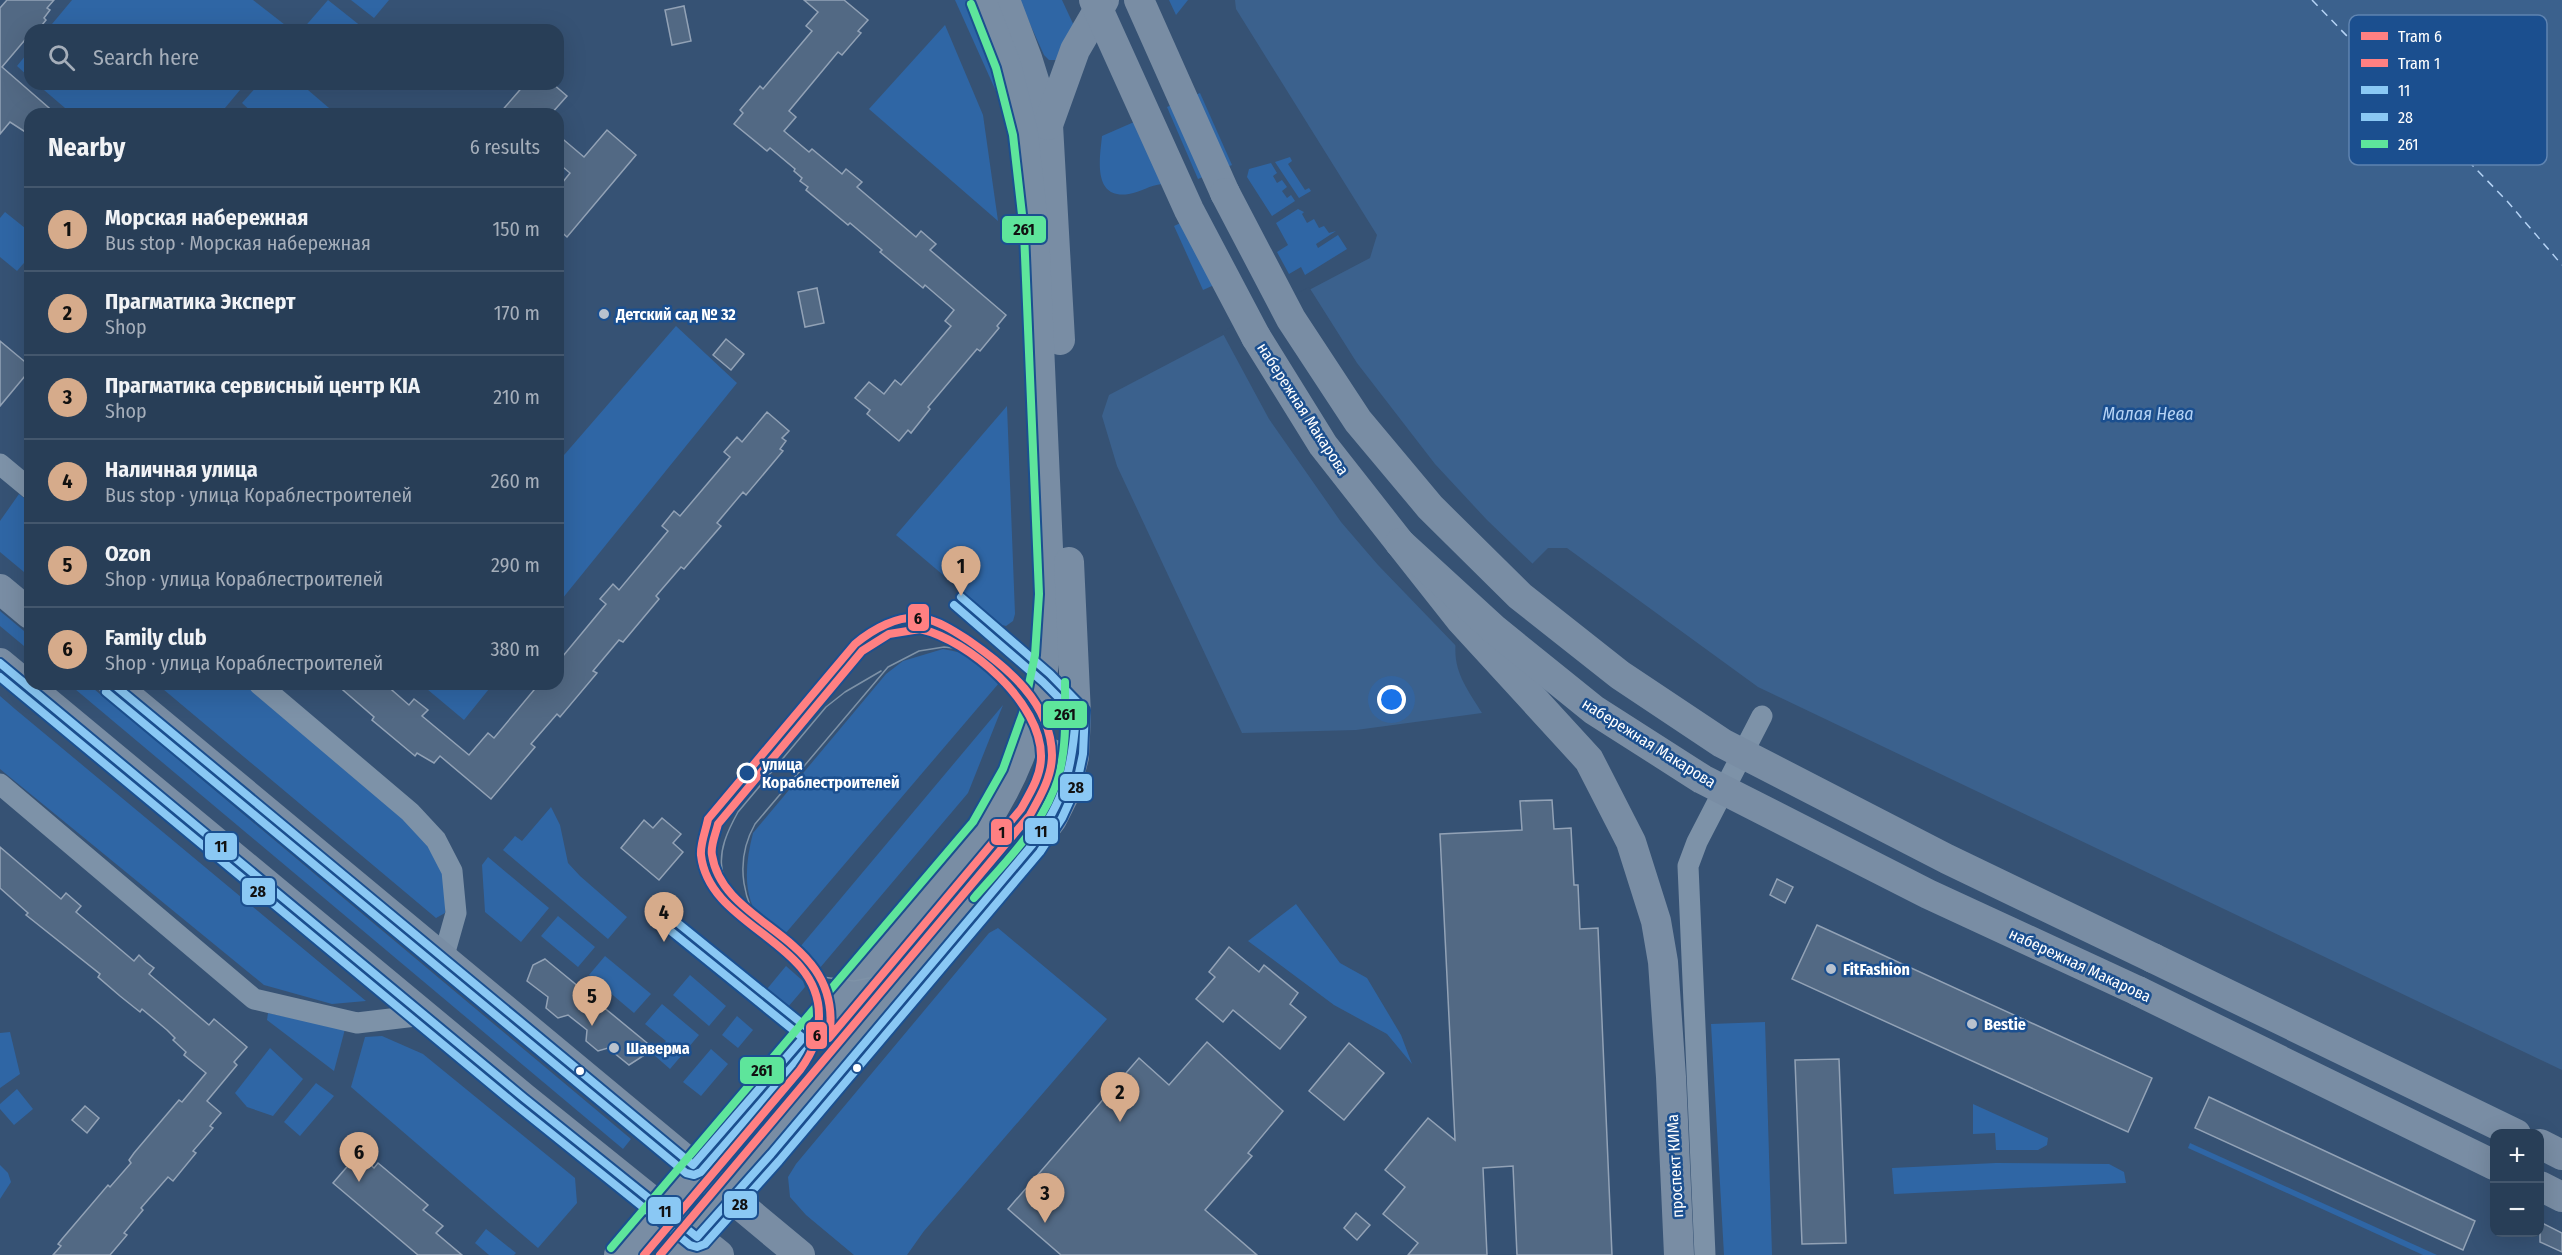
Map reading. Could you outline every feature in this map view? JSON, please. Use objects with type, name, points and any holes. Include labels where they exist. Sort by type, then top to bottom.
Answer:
[{"type":"main road","points":[[619,1255],[693,1165],[854,981],[981,828],[998,803],[1026,745],[1043,682],[1049,638],[1050,594],[1034,231],[1023,133],[1006,65],[981,0]]},
{"type":"main road","points":[[33,690],[424,1015],[660,1206],[699,1249],[733,1197],[1052,819],[1064,795],[1074,757],[1076,715],[1056,242],[1048,124],[1005,0]]},
{"type":"main road","name":"набережная Макарова","points":[[1094,0],[1189,210],[1256,338],[1323,445],[1400,543],[1494,630],[1593,710],[1702,779],[1918,889],[2138,991],[2490,1163]]},
{"type":"main road","points":[[1048,124],[1075,50],[1104,0]]},
{"type":"main road","points":[[1139,0],[1224,193],[1291,319],[1358,421],[1430,507],[1520,596],[1620,675],[1722,743],[1936,854],[2506,1129]]},
{"type":"main road","name":"проспект КИМа","points":[[1400,543],[1460,620],[1588,760],[1631,842],[1656,921],[1663,962],[1679,1255]]},
{"type":"main road","points":[[0,589],[24,609]]},
{"type":"main road","points":[[0,663],[24,683]]},
{"type":"main road","points":[[120,690],[800,1255]]},
{"type":"main road","points":[[2544,1146],[2562,1155]]},
{"type":"main road","points":[[2544,1188],[2562,1197]]},
{"type":"street","points":[[0,464],[24,484]]},
{"type":"street","points":[[267,690],[410,812],[436,840],[452,871],[456,912],[443,959]]},
{"type":"street","points":[[1705,1255],[1688,866],[1697,843],[1762,716]]},
{"type":"street","points":[[1026,745],[1051,749],[1074,757]]},
{"type":"street","points":[[0,784],[254,999],[357,1023],[424,1015]]},
{"type":"shaded area","points":[[72,0],[253,0],[284,24],[52,24]]},
{"type":"shaded area","points":[[328,0],[358,24],[307,24]]},
{"type":"shaded area","points":[[351,0],[389,0],[374,18]]},
{"type":"shaded area","points":[[955,0],[969,0],[992,64],[1004,109]]},
{"type":"shaded area","points":[[1019,0],[1062,0],[1075,28],[1057,60],[1049,60],[1044,55]]},
{"type":"shaded area","points":[[1169,0],[1188,0],[1176,15]]},
{"type":"shaded area","points":[[945,25],[983,115],[998,221],[869,109]]},
{"type":"shaded area","points":[[24,57],[24,72],[17,66]]},
{"type":"shaded area","points":[[44,90],[240,90],[225,108],[65,108]]},
{"type":"shaded area","points":[[254,90],[308,90],[329,108],[247,108],[242,103]]},
{"type":"shaded area","points":[[1200,93],[1232,165],[1198,179],[1167,107]]},
{"type":"shaded area","points":[[1157,112],[1162,184],[1129,194],[1117,194],[1109,190],[1101,175],[1102,136]]},
{"type":"shaded area","points":[[1290,157],[1292,161],[1288,164],[1305,190],[1309,188],[1311,191],[1299,198],[1275,162]]},
{"type":"shaded area","points":[[1271,163],[1277,173],[1273,176],[1277,183],[1282,180],[1287,187],[1282,191],[1287,198],[1291,195],[1295,201],[1272,216],[1247,177],[1249,169]]},
{"type":"shaded area","points":[[1298,209],[1304,212],[1302,214],[1307,223],[1314,219],[1319,228],[1324,226],[1329,233],[1336,231],[1316,244],[1318,248],[1338,235],[1347,249],[1305,275],[1301,267],[1289,274],[1277,252],[1288,245],[1276,223]]},
{"type":"shaded area","points":[[5,212],[24,227],[24,263],[17,271],[0,257],[0,218]]},
{"type":"shaded area","points":[[1202,213],[1232,277],[1203,290],[1174,226]]},
{"type":"shaded area","points":[[676,326],[737,383],[564,597],[564,455]]},
{"type":"shaded area","points":[[1007,406],[1015,614],[1013,621],[1006,626],[896,535]]},
{"type":"shaded area","points":[[19,494],[24,498],[24,572],[0,552],[0,521]]},
{"type":"shaded area","points":[[0,611],[24,631],[24,646],[0,626]]},
{"type":"shaded area","points":[[943,649],[976,658],[1005,676],[779,941],[758,918],[748,892],[747,864],[753,833],[886,674],[903,661]]},
{"type":"shaded area","points":[[76,690],[95,690],[631,1139],[623,1149]]},
{"type":"shaded area","points":[[164,690],[253,690],[324,748],[390,806],[437,857],[446,876],[447,889],[445,913],[436,918]]},
{"type":"shaded area","points":[[428,690],[488,690],[464,720]]},
{"type":"shaded area","points":[[0,696],[366,1001],[332,1004],[264,985],[0,769]]},
{"type":"shaded area","points":[[1003,705],[968,793],[819,969],[811,968],[795,953]]},
{"type":"shaded area","points":[[551,807],[560,825],[568,863],[627,917],[608,939],[503,850],[515,836],[522,841]]},
{"type":"shaded area","points":[[488,857],[549,908],[521,942],[485,912],[482,865]]},
{"type":"shaded area","points":[[1296,904],[1340,963],[1367,978],[1401,1035],[1412,1064],[1387,1034],[1334,1005],[1248,941]]},
{"type":"shaded area","points":[[558,916],[595,947],[578,967],[541,936]]},
{"type":"shaded area","points":[[998,928],[1107,1019],[924,1231],[907,1255],[854,1255],[806,1215],[790,1197],[788,1177],[796,1164],[989,933]]},
{"type":"shaded area","points":[[605,956],[651,994],[634,1013],[589,975]]},
{"type":"shaded area","points":[[786,966],[803,981],[805,987],[788,1007],[767,989]]},
{"type":"shaded area","points":[[690,975],[726,1006],[709,1026],[673,995]]},
{"type":"shaded area","points":[[662,1004],[699,1035],[670,1069],[654,1055],[666,1041],[645,1024]]},
{"type":"shaded area","points":[[268,1013],[345,1029],[334,1071],[267,1020]]},
{"type":"shaded area","points":[[737,1016],[753,1030],[738,1048],[722,1035]]},
{"type":"shaded area","points":[[1765,1022],[1772,1255],[1724,1255],[1711,1024]]},
{"type":"shaded area","points":[[10,1032],[20,1074],[0,1088],[0,1033]]},
{"type":"shaded area","points":[[382,1036],[423,1054],[575,1178],[577,1203],[538,1248],[351,1087],[365,1037]]},
{"type":"shaded area","points":[[270,1048],[303,1079],[273,1116],[247,1107],[235,1093]]},
{"type":"shaded area","points":[[711,1049],[728,1064],[701,1096],[683,1082]]},
{"type":"shaded area","points":[[316,1083],[334,1096],[300,1136],[284,1122]]},
{"type":"shaded area","points":[[17,1089],[33,1109],[14,1125],[0,1109],[0,1104]]},
{"type":"shaded area","points":[[1973,1104],[2048,1138],[2047,1145],[2038,1150],[1996,1150],[1995,1133],[1973,1134]]},
{"type":"shaded area","points":[[2190,1143],[2437,1255],[2423,1255],[2188,1148]]},
{"type":"shaded area","points":[[1996,1163],[2109,1164],[2124,1172],[2126,1183],[1894,1194],[1892,1168]]},
{"type":"shaded area","points":[[0,1165],[8,1173],[11,1182],[0,1199]]},
{"type":"shaded area","points":[[486,1229],[516,1253],[514,1255],[489,1255],[475,1243]]},
{"type":"water","name":"Малая Нева","points":[[1235,0],[2562,0],[2562,1070],[1758,687],[1567,548],[1548,548],[1456,640],[1456,661],[1462,679],[1482,713],[1356,730],[1242,733],[1117,466],[1102,416],[1109,395],[1370,258],[1377,235],[1236,9]]},
{"type":"pier","points":[[1309,287],[1357,363],[1435,464],[1487,520],[1535,566],[1459,642],[1458,648],[1378,565],[1341,522],[1269,419],[1222,332]]},
{"type":"building","points":[[7,0],[54,0],[47,8],[50,10],[43,24],[24,24],[24,41],[2,67],[24,86],[24,90],[28,90],[49,108],[24,108],[24,131],[10,122],[0,134],[0,8]]},
{"type":"building","points":[[804,0],[844,0],[868,20],[858,31],[861,33],[842,55],[838,52],[789,111],[796,117],[784,131],[809,152],[812,149],[842,174],[846,169],[862,182],[857,187],[916,237],[921,231],[936,244],[930,250],[1006,315],[997,326],[999,328],[980,351],[977,349],[928,407],[930,409],[911,433],[908,430],[899,441],[867,414],[870,410],[855,398],[869,382],[884,394],[895,380],[901,385],[951,326],[945,321],[954,310],[925,285],[923,288],[850,223],[848,225],[806,190],[808,187],[800,181],[802,178],[794,171],[795,169],[770,148],[767,151],[734,124],[743,113],[740,110],[760,86],[763,89],[812,31],[806,26],[818,12]]},
{"type":"building","points":[[684,6],[691,41],[672,45],[665,10]]},
{"type":"building","points":[[520,90],[560,90],[567,96],[556,108],[504,108]]},
{"type":"building","points":[[607,130],[636,155],[567,237],[564,234],[564,180],[570,173],[564,168],[564,140],[584,157]]},
{"type":"building","points":[[817,288],[824,323],[805,327],[798,292]]},
{"type":"building","points":[[726,339],[744,354],[731,370],[713,355]]},
{"type":"building","points":[[0,341],[24,361],[24,377],[0,406]]},
{"type":"building","points":[[767,412],[789,431],[782,438],[786,441],[780,449],[783,451],[746,495],[743,492],[717,523],[721,526],[684,569],[681,567],[656,596],[659,599],[623,642],[619,640],[593,671],[597,673],[560,717],[557,714],[531,744],[535,747],[491,799],[440,756],[434,763],[417,753],[415,756],[372,720],[374,717],[343,690],[392,690],[409,705],[414,699],[428,710],[422,716],[469,755],[488,733],[494,738],[534,690],[564,690],[564,655],[606,604],[600,599],[613,584],[619,590],[668,531],[662,526],[674,511],[680,516],[730,457],[724,452],[737,437],[742,442]]},
{"type":"building","points":[[1552,800],[1554,829],[1571,828],[1574,885],[1578,885],[1580,929],[1598,928],[1612,1255],[1517,1255],[1513,1166],[1483,1168],[1487,1255],[1408,1255],[1418,1243],[1383,1214],[1405,1187],[1385,1170],[1428,1118],[1455,1140],[1440,834],[1522,830],[1520,801]]},
{"type":"building","points":[[662,818],[681,834],[673,843],[683,852],[659,880],[621,848],[644,820],[653,828]]},
{"type":"building","points":[[0,847],[61,899],[66,893],[81,906],[76,912],[134,961],[139,955],[154,968],[149,974],[209,1025],[214,1019],[247,1047],[234,1062],[237,1065],[207,1101],[221,1113],[210,1126],[213,1128],[193,1151],[196,1153],[173,1181],[168,1177],[141,1208],[143,1210],[124,1233],[127,1235],[110,1255],[53,1255],[61,1246],[58,1244],[62,1239],[108,1185],[110,1187],[131,1163],[129,1160],[134,1153],[179,1100],[182,1102],[206,1073],[184,1055],[186,1052],[173,1040],[175,1038],[167,1030],[142,1009],[140,1012],[120,996],[98,977],[100,974],[26,915],[28,913],[0,888]]},
{"type":"building","points":[[1777,879],[1793,887],[1785,903],[1770,895]]},
{"type":"building","points":[[1817,925],[2152,1078],[2128,1132],[1792,979]]},
{"type":"building","points":[[1229,947],[1259,972],[1264,965],[1298,993],[1290,1004],[1306,1017],[1280,1049],[1233,1010],[1223,1022],[1196,999],[1215,977],[1209,972]]},
{"type":"building","points":[[545,959],[647,1043],[643,1056],[629,1065],[608,1048],[598,1051],[586,1041],[587,1030],[568,1015],[558,1018],[546,1008],[548,997],[527,981],[533,965]]},
{"type":"building","points":[[1207,1042],[1283,1111],[1248,1153],[1252,1156],[1205,1210],[1257,1255],[1061,1255],[1008,1209],[1139,1058],[1169,1085]]},
{"type":"building","points":[[1349,1043],[1384,1073],[1344,1120],[1309,1091]]},
{"type":"building","points":[[1839,1059],[1846,1243],[1802,1244],[1795,1060]]},
{"type":"building","points":[[2209,1097],[2475,1221],[2463,1250],[2195,1128]]},
{"type":"building","points":[[85,1106],[99,1118],[87,1133],[72,1120]]},
{"type":"building","points":[[358,1154],[374,1168],[378,1163],[428,1205],[423,1210],[443,1226],[436,1233],[462,1255],[418,1255],[333,1183]]},
{"type":"building","points":[[1356,1213],[1370,1225],[1357,1240],[1344,1228]]},
{"type":"building","points":[[2544,1224],[2562,1233],[2562,1252],[2540,1242],[2540,1237],[2544,1237]]},
{"type":"ferry route","points":[[2312,0],[2349,38]]},
{"type":"ferry route","points":[[2472,165],[2507,201],[2562,265]]},
{"type":"tram line","name":"6","points":[[644,1255],[800,1070],[812,1050],[818,1030],[819,1015],[814,990],[802,968],[784,950],[723,900],[708,879],[701,855],[708,819],[855,644],[878,628],[895,621],[922,618],[940,624],[968,640],[997,662],[1024,688],[1035,703],[1050,736],[1052,755],[1045,786],[1030,815],[660,1255]]},
{"type":"tram line","name":"1","points":[[920,629],[939,635],[960,646],[980,660],[1016,696],[1038,736],[1041,757],[1039,771],[1021,809],[829,1038],[829,1004],[819,976],[802,954],[737,900],[721,880],[712,855],[712,844],[718,824],[862,651],[889,634],[920,629]]},
{"type":"tram line","points":[[769,939],[753,912],[744,883],[744,854],[755,824],[888,667],[919,651],[944,647],[964,649],[998,665]]},
{"type":"tram line","points":[[741,916],[727,888],[722,864],[725,841],[738,812],[826,707],[845,692],[881,671]]},
{"type":"tram line","points":[[794,959],[822,977],[854,981],[885,975],[920,946]]},
{"type":"transit line","name":"261","points":[[611,1248],[973,822],[1003,769],[1023,713],[1035,655],[1039,594],[1024,232],[1013,135],[996,68],[971,4]]},
{"type":"transit line","name":"28","points":[[0,677],[517,1106],[690,1245],[697,1247],[705,1244],[779,1161],[1040,852],[1062,818],[1076,787],[1083,754],[1085,710],[1050,674],[961,597]]},
{"type":"transit line","name":"11","points":[[33,690],[524,1098],[697,1237],[771,1154],[1032,845],[1059,798],[1069,768],[1076,715],[1043,682],[954,605]]},
{"type":"transit line","name":"11","points":[[0,663],[24,683]]},
{"type":"transit line","name":"261","points":[[974,898],[1024,840],[1045,809],[1053,792],[1063,752],[1065,682]]},
{"type":"transit line","name":"11","points":[[120,690],[693,1165],[803,1038],[672,932]]},
{"type":"transit line","name":"28","points":[[106,692],[686,1173],[694,1175],[701,1172],[811,1045],[813,1037],[810,1030],[679,924]]},
{"type":"place","name":"Детский сад № 32","points":[[604,314]]},
{"type":"place","name":"Морская набережная","points":[[961,596]]},
{"type":"place","name":"улица Кораблестроителей","points":[[747,773]]},
{"type":"place","name":"Наличная улица","points":[[664,942]]},
{"type":"place","name":"FitFashion","points":[[1831,969]]},
{"type":"place","name":"Bestie","points":[[1972,1024]]},
{"type":"place","name":"Ozon","points":[[592,1026]]},
{"type":"place","name":"Шаверма","points":[[614,1048]]},
{"type":"place","name":"Прагматика Эксперт","points":[[1120,1122]]},
{"type":"place","name":"Family club","points":[[359,1182]]},
{"type":"place","name":"Прагматика сервисный центр KIA","points":[[1045,1223]]}]
